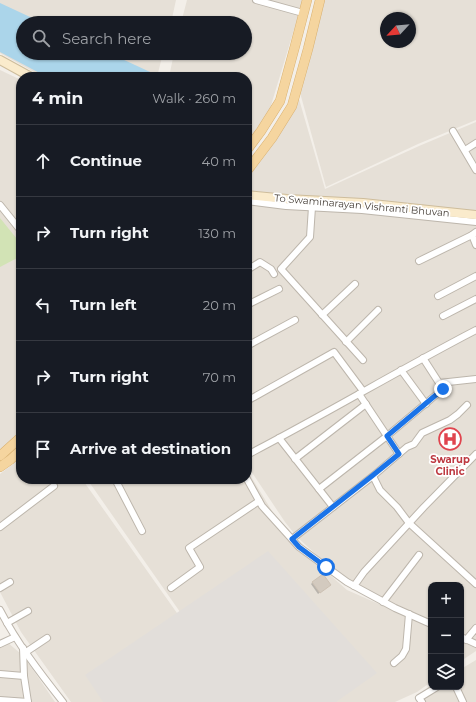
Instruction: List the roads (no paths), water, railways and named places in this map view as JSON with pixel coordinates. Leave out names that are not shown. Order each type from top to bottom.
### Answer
[{"type":"main road","points":[[252,143],[280,101],[307,0]]},
{"type":"main road","points":[[252,165],[272,138],[292,106],[320,0]]},
{"type":"main road","points":[[0,60],[22,72]]},
{"type":"main road","name":"To Swaminarayan Vishranti Bhuvan","points":[[252,196],[363,203],[476,215]]},
{"type":"main road","points":[[0,456],[16,442]]},
{"type":"main road","points":[[0,467],[16,455]]},
{"type":"street","points":[[256,0],[303,13]]},
{"type":"street","points":[[453,131],[476,170]]},
{"type":"street","points":[[464,150],[476,144]]},
{"type":"street","points":[[252,202],[286,206],[362,210],[476,222]]},
{"type":"street","points":[[0,205],[16,225]]},
{"type":"street","points":[[312,207],[310,237],[281,269],[363,360]]},
{"type":"street","points":[[420,261],[474,234],[476,245]]},
{"type":"street","points":[[252,267],[260,262],[271,269],[274,274]]},
{"type":"street","points":[[438,296],[476,276]]},
{"type":"street","points":[[322,315],[355,284]]},
{"type":"street","points":[[252,302],[279,289]]},
{"type":"street","points":[[443,316],[476,299]]},
{"type":"street","points":[[346,342],[378,310]]},
{"type":"street","points":[[252,343],[295,320]]},
{"type":"street","points":[[252,452],[476,330]]},
{"type":"street","points":[[252,398],[334,352],[361,392],[366,404],[399,454]]},
{"type":"street","points":[[318,489],[387,436],[443,389],[423,358]]},
{"type":"street","points":[[401,370],[426,404]]},
{"type":"street","points":[[439,383],[476,379]]},
{"type":"street","points":[[295,459],[366,404]]},
{"type":"street","points":[[292,539],[407,447],[414,444],[422,433],[450,420],[468,405]]},
{"type":"street","points":[[279,438],[333,507]]},
{"type":"street","points":[[354,586],[364,572],[409,523],[476,454]]},
{"type":"street","points":[[372,476],[380,490],[397,507],[409,523],[476,584]]},
{"type":"street","points":[[118,484],[142,531]]},
{"type":"street","points":[[250,484],[262,506],[299,547],[347,582],[383,602],[428,623]]},
{"type":"street","points":[[0,527],[54,486]]},
{"type":"street","points":[[171,588],[200,567],[189,548],[259,501]]},
{"type":"street","points":[[383,602],[419,556]]},
{"type":"street","points":[[0,588],[10,582]]},
{"type":"street","points":[[0,610],[15,637],[45,680],[63,702]]},
{"type":"street","points":[[7,623],[28,611]]},
{"type":"street","points":[[394,663],[402,656],[406,648],[409,614]]},
{"type":"street","points":[[476,628],[464,639],[476,644]]},
{"type":"street","points":[[0,644],[15,637]]},
{"type":"street","points":[[24,650],[47,638]]},
{"type":"street","points":[[0,700],[28,702],[24,676],[24,650]]},
{"type":"street","points":[[0,674],[24,676]]},
{"type":"street","points":[[421,700],[433,690]]},
{"type":"street","points":[[457,690],[463,702]]},
{"type":"water","points":[[0,3],[28,16],[16,16],[16,60],[124,60],[150,72],[38,72],[0,52]]},
{"type":"place","name":"Swarup Clinic","points":[[450,439]]}]
